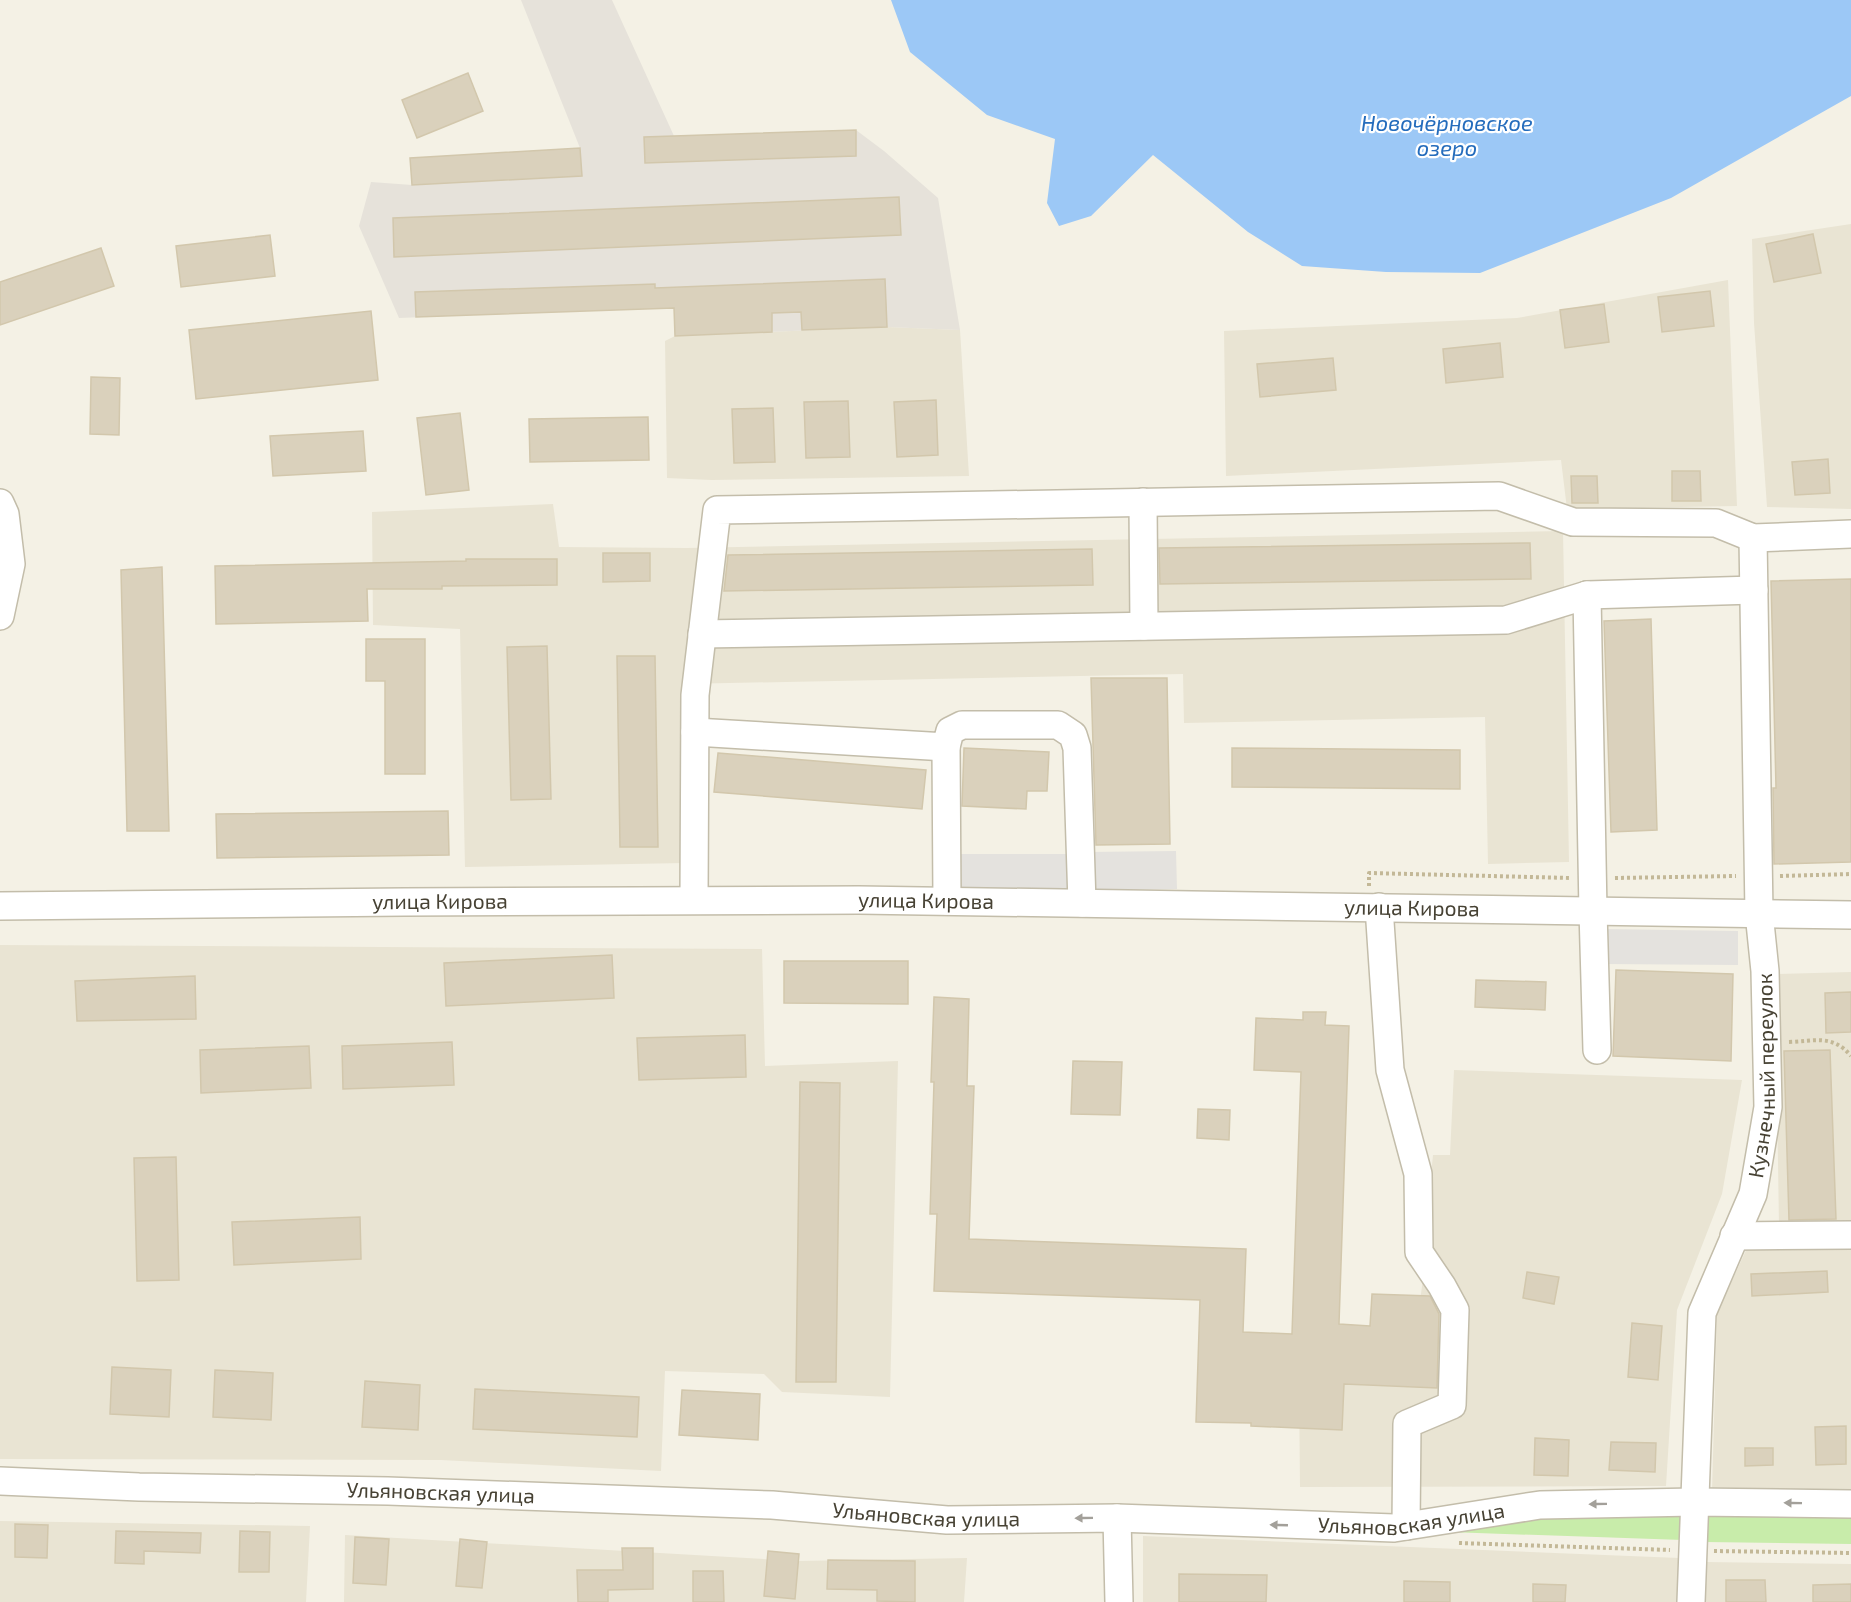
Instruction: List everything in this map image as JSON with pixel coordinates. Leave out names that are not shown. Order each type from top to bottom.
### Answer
[{"type":"street","points":[[694,900],[695,695],[717,510],[1499,496],[1573,522],[1716,523],[1754,538],[1851,534]]},
{"type":"street","points":[[0,502],[5,514],[11,564],[0,616]]},
{"type":"street","points":[[1143,502],[1144,626]]},
{"type":"street","name":"Кузнечный переулок","points":[[1690,1602],[1702,1313],[1753,1194],[1768,1107],[1765,971],[1759,913],[1754,538]]},
{"type":"street","points":[[702,634],[1506,620],[1587,595],[1754,590]]},
{"type":"street","points":[[1587,595],[1597,1050]]},
{"type":"street","points":[[947,901],[946,747],[950,731],[962,725],[1058,725],[1073,735],[1077,748],[1082,903]]},
{"type":"street","points":[[695,732],[946,747]]},
{"type":"street","name":"улица Кирова","points":[[0,906],[694,900],[947,901],[1851,915]]},
{"type":"street","points":[[1379,907],[1390,1070],[1418,1174],[1419,1252],[1455,1310],[1452,1405],[1407,1424],[1406,1527]]},
{"type":"street","points":[[1734,1236],[1851,1235]]},
{"type":"street","name":"Ульяновская улица","points":[[0,1481],[388,1491],[772,1505],[947,1520],[1117,1518],[1394,1528],[1540,1504],[1694,1502],[1851,1504]]},
{"type":"street","points":[[1117,1518],[1119,1602]]},
{"type":"path","points":[[1767,1042],[1833,1041],[1844,1047],[1851,1056]]},
{"type":"path","points":[[1459,1543],[1692,1551],[1851,1553]]},
{"type":"shaded area","points":[[521,0],[612,0],[674,136],[856,130],[884,151],[938,198],[960,330],[887,327],[675,336],[674,307],[399,318],[359,226],[371,182],[412,185],[410,158],[580,148]]},
{"type":"shaded area","points":[[1851,224],[1851,509],[1767,507],[1754,323],[1752,239]]},
{"type":"shaded area","points":[[1728,280],[1737,506],[1567,509],[1561,460],[1226,476],[1224,331],[1517,318]]},
{"type":"shaded area","points":[[887,327],[960,330],[969,476],[712,480],[667,478],[665,341],[675,336]]},
{"type":"shaded area","points":[[553,504],[559,547],[687,548],[1563,531],[1569,862],[1488,864],[1485,717],[1184,723],[1183,674],[682,684],[685,863],[465,867],[460,629],[373,625],[372,512]]},
{"type":"shaded area","points":[[1176,851],[1177,889],[1088,890],[1087,852]]},
{"type":"shaded area","points":[[958,854],[1072,854],[1072,889],[958,889]]},
{"type":"shaded area","points":[[1603,929],[1738,931],[1738,965],[1603,964]]},
{"type":"shaded area","points":[[0,945],[762,949],[765,1066],[898,1061],[890,1397],[782,1392],[764,1374],[665,1371],[661,1471],[441,1460],[0,1459]]},
{"type":"shaded area","points":[[1851,972],[1851,1222],[1779,1226],[1775,974]]},
{"type":"shaded area","points":[[1454,1070],[1742,1080],[1722,1194],[1677,1310],[1666,1486],[1300,1487],[1299,1382],[1410,1377],[1426,1256],[1425,1237],[1433,1155],[1450,1155]]},
{"type":"shaded area","points":[[1851,1245],[1851,1492],[1712,1491],[1717,1313],[1748,1246]]},
{"type":"shaded area","points":[[0,1521],[310,1526],[306,1602],[0,1602]]},
{"type":"shaded area","points":[[345,1535],[798,1561],[967,1558],[964,1602],[344,1602]]},
{"type":"shaded area","points":[[1143,1536],[1679,1558],[1679,1602],[1143,1602]]},
{"type":"shaded area","points":[[1705,1562],[1851,1564],[1851,1602],[1704,1602]]},
{"type":"green space","points":[[1707,1510],[1851,1510],[1851,1544],[1705,1542]]},
{"type":"green space","points":[[1539,1512],[1683,1512],[1683,1540],[1449,1532]]},
{"type":"water","name":"Новочёрновское озеро","points":[[891,0],[1851,0],[1851,96],[1671,198],[1480,273],[1386,272],[1302,266],[1248,232],[1153,155],[1091,216],[1059,226],[1047,203],[1055,139],[987,115],[910,52]]},
{"type":"building","points":[[468,73],[483,111],[417,138],[402,100]]},
{"type":"building","points":[[856,130],[856,156],[645,163],[644,137]]},
{"type":"building","points":[[580,148],[582,176],[412,185],[410,158]]},
{"type":"building","points":[[899,197],[901,235],[394,257],[393,218]]},
{"type":"building","points":[[1813,234],[1821,273],[1774,282],[1766,244]]},
{"type":"building","points":[[270,235],[275,276],[181,287],[176,246]]},
{"type":"building","points":[[101,248],[114,286],[0,325],[0,282]]},
{"type":"building","points":[[885,279],[887,327],[802,330],[801,312],[772,313],[772,332],[675,336],[674,308],[416,317],[415,292],[655,284],[655,288]]},
{"type":"building","points":[[1710,291],[1714,326],[1662,332],[1658,297]]},
{"type":"building","points":[[1604,304],[1609,342],[1565,348],[1560,310]]},
{"type":"building","points":[[371,311],[378,380],[196,399],[189,330]]},
{"type":"building","points":[[1500,343],[1503,377],[1446,383],[1443,349]]},
{"type":"building","points":[[1333,358],[1336,390],[1260,397],[1257,364]]},
{"type":"building","points":[[91,377],[120,378],[119,435],[90,434]]},
{"type":"building","points":[[936,400],[938,455],[897,457],[894,402]]},
{"type":"building","points":[[848,401],[850,457],[806,458],[804,402]]},
{"type":"building","points":[[773,408],[775,462],[734,463],[732,409]]},
{"type":"building","points":[[460,413],[469,490],[426,495],[417,418]]},
{"type":"building","points":[[648,417],[649,460],[530,462],[529,419]]},
{"type":"building","points":[[363,431],[366,471],[273,476],[270,436]]},
{"type":"building","points":[[1828,459],[1830,493],[1795,495],[1792,462]]},
{"type":"building","points":[[1672,471],[1700,471],[1701,501],[1672,501]]},
{"type":"building","points":[[1571,476],[1597,476],[1598,503],[1572,503]]},
{"type":"building","points":[[1530,543],[1531,579],[1160,584],[1159,548]]},
{"type":"building","points":[[1092,549],[1093,585],[724,591],[728,555]]},
{"type":"building","points":[[603,553],[650,553],[650,581],[603,582]]},
{"type":"building","points":[[466,559],[557,559],[557,585],[367,589],[368,621],[216,624],[215,566],[466,561]]},
{"type":"building","points":[[162,567],[169,831],[127,831],[121,570]]},
{"type":"building","points":[[1851,579],[1851,862],[1774,864],[1773,788],[1776,788],[1771,581]]},
{"type":"building","points":[[1651,619],[1657,830],[1611,832],[1604,621]]},
{"type":"building","points":[[366,639],[425,639],[425,774],[385,774],[385,681],[366,681]]},
{"type":"building","points":[[547,646],[551,799],[511,800],[507,647]]},
{"type":"building","points":[[617,656],[655,656],[658,847],[620,847]]},
{"type":"building","points":[[1091,678],[1167,678],[1170,844],[1096,845]]},
{"type":"building","points":[[964,748],[1049,752],[1047,791],[1027,791],[1026,809],[962,806]]},
{"type":"building","points":[[1232,748],[1460,750],[1460,789],[1232,787]]},
{"type":"building","points":[[718,753],[926,770],[922,809],[714,792]]},
{"type":"building","points":[[448,811],[449,855],[217,858],[216,814]]},
{"type":"building","points":[[612,955],[614,998],[446,1006],[444,963]]},
{"type":"building","points":[[784,961],[908,961],[908,1004],[784,1003]]},
{"type":"building","points":[[1616,970],[1733,974],[1731,1061],[1613,1056]]},
{"type":"building","points":[[195,976],[196,1019],[77,1021],[75,981]]},
{"type":"building","points":[[1476,980],[1546,982],[1545,1010],[1475,1007]]},
{"type":"building","points":[[1851,992],[1851,1032],[1826,1033],[1825,993]]},
{"type":"building","points":[[934,997],[969,999],[967,1086],[974,1086],[969,1239],[1246,1249],[1243,1332],[1292,1334],[1301,1072],[1254,1070],[1256,1018],[1303,1020],[1303,1012],[1326,1012],[1325,1025],[1349,1026],[1339,1324],[1370,1326],[1372,1294],[1430,1296],[1439,1314],[1437,1388],[1344,1384],[1342,1430],[1251,1426],[1251,1423],[1196,1422],[1200,1300],[934,1291],[937,1214],[930,1214]]},
{"type":"building","points":[[745,1035],[746,1077],[639,1080],[637,1038]]},
{"type":"building","points":[[452,1042],[454,1085],[343,1089],[342,1046]]},
{"type":"building","points":[[309,1046],[311,1088],[201,1093],[200,1050]]},
{"type":"building","points":[[1830,1050],[1836,1219],[1789,1220],[1784,1051]]},
{"type":"building","points":[[1073,1061],[1122,1062],[1120,1115],[1071,1114]]},
{"type":"building","points":[[800,1082],[840,1083],[836,1382],[796,1382]]},
{"type":"building","points":[[1198,1109],[1230,1110],[1229,1140],[1197,1138]]},
{"type":"building","points":[[176,1157],[179,1280],[137,1281],[134,1158]]},
{"type":"building","points":[[360,1217],[361,1259],[234,1265],[232,1222]]},
{"type":"building","points":[[1827,1271],[1828,1292],[1752,1296],[1751,1274]]},
{"type":"building","points":[[1527,1272],[1559,1277],[1554,1304],[1523,1298]]},
{"type":"building","points":[[1632,1323],[1662,1326],[1658,1380],[1628,1377]]},
{"type":"building","points":[[112,1367],[171,1370],[169,1417],[110,1414]]},
{"type":"building","points":[[215,1370],[273,1373],[271,1420],[213,1417]]},
{"type":"building","points":[[365,1381],[420,1385],[418,1430],[362,1427]]},
{"type":"building","points":[[475,1389],[639,1397],[637,1437],[473,1429]]},
{"type":"building","points":[[682,1390],[760,1394],[758,1440],[679,1435]]},
{"type":"building","points":[[1846,1426],[1846,1464],[1816,1465],[1815,1427]]},
{"type":"building","points":[[1535,1438],[1569,1440],[1568,1476],[1534,1475]]},
{"type":"building","points":[[1611,1442],[1656,1443],[1655,1472],[1609,1470]]},
{"type":"building","points":[[1745,1448],[1773,1448],[1773,1465],[1745,1466]]},
{"type":"building","points":[[15,1524],[48,1525],[47,1558],[15,1557]]},
{"type":"building","points":[[116,1531],[201,1533],[200,1553],[144,1551],[144,1564],[115,1563]]},
{"type":"building","points":[[240,1531],[270,1532],[269,1572],[239,1572]]},
{"type":"building","points":[[355,1537],[389,1539],[386,1585],[353,1583]]},
{"type":"building","points":[[460,1539],[487,1542],[482,1588],[456,1586]]},
{"type":"building","points":[[622,1548],[653,1548],[653,1589],[608,1590],[608,1602],[578,1602],[577,1570],[623,1570]]},
{"type":"building","points":[[768,1551],[799,1554],[795,1599],[764,1596]]},
{"type":"building","points":[[828,1560],[915,1561],[915,1602],[877,1601],[877,1590],[827,1589]]},
{"type":"building","points":[[693,1571],[723,1571],[724,1602],[693,1602]]},
{"type":"building","points":[[1179,1574],[1267,1575],[1266,1602],[1179,1602]]},
{"type":"building","points":[[1726,1580],[1765,1580],[1766,1602],[1726,1602]]},
{"type":"building","points":[[1404,1581],[1450,1582],[1450,1602],[1404,1602]]},
{"type":"building","points":[[1533,1584],[1566,1585],[1565,1602],[1533,1602]]},
{"type":"building","points":[[1851,1584],[1851,1602],[1813,1602],[1813,1585]]}]
